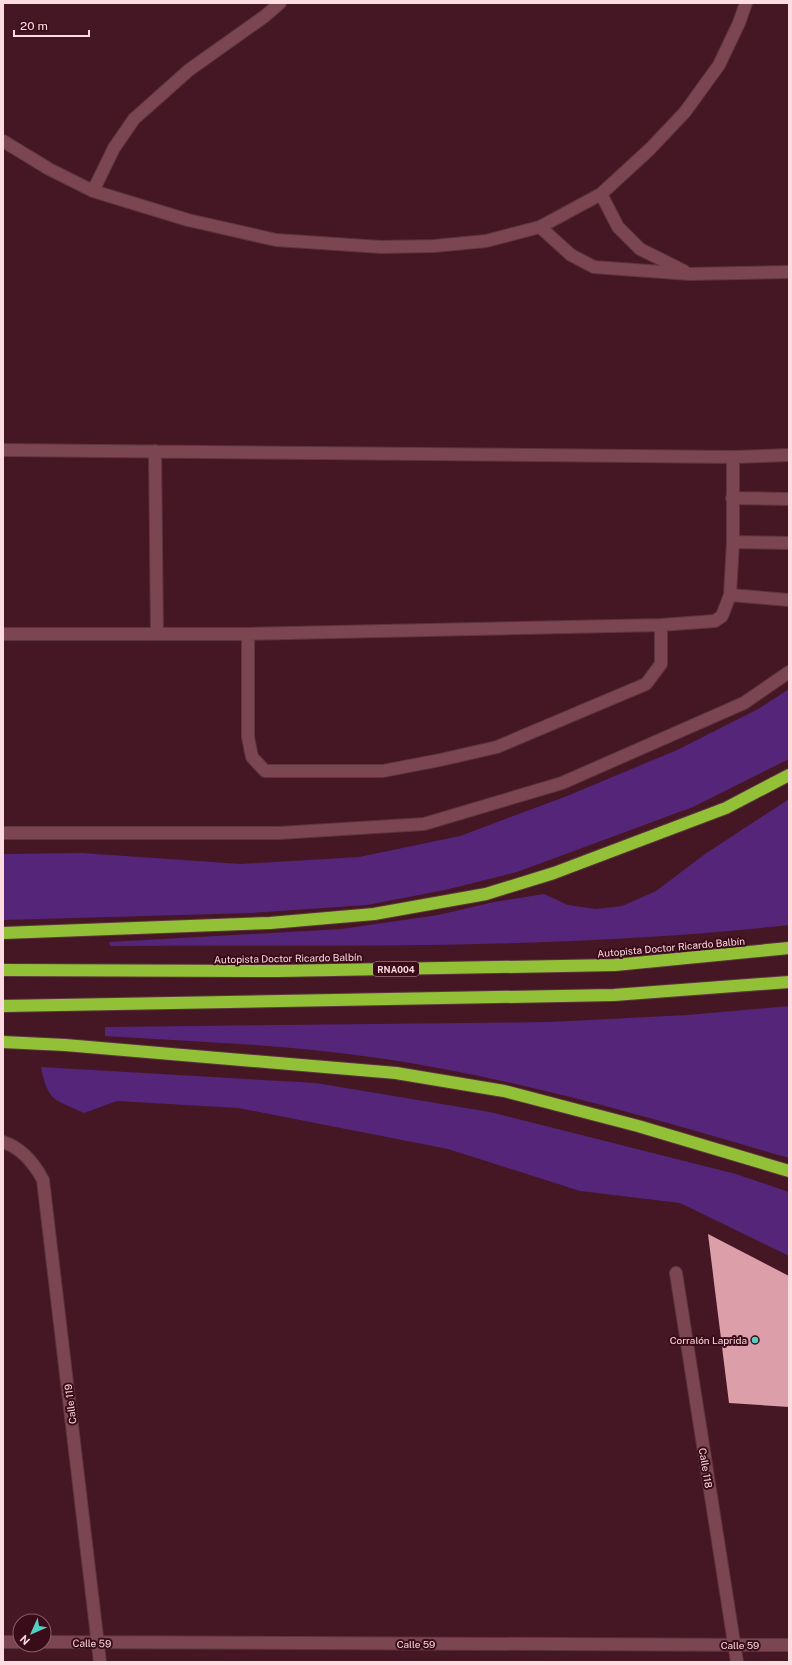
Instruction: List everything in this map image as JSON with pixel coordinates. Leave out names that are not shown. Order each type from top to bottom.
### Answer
[{"type":"highway","points":[[3,933],[277,923],[374,914],[486,894],[554,873],[726,808],[789,775]]},
{"type":"highway","name":"Autopista Doctor Ricardo Balbín","points":[[3,970],[278,971],[615,965],[789,948]]},
{"type":"highway","points":[[3,1006],[614,995],[789,982]]},
{"type":"highway","points":[[3,1042],[65,1045],[396,1073],[489,1088],[638,1126],[789,1171]]},
{"type":"street","points":[[92,191],[114,148],[134,119],[189,70],[265,16],[280,3]]},
{"type":"street","points":[[3,141],[49,169],[92,191],[188,220],[276,240],[381,247],[434,246],[486,241],[540,227],[601,194],[650,149],[685,112],[719,65],[739,23],[746,3]]},
{"type":"street","points":[[601,194],[618,227],[640,249],[689,274]]},
{"type":"street","points":[[540,227],[571,255],[594,267],[689,274],[789,272]]},
{"type":"street","points":[[3,450],[733,457],[789,455]]},
{"type":"street","points":[[155,451],[157,634]]},
{"type":"street","points":[[3,634],[248,634],[661,625],[715,621],[722,616],[730,595],[733,542],[733,457]]},
{"type":"street","points":[[732,498],[789,499]]},
{"type":"street","points":[[733,542],[789,543]]},
{"type":"street","points":[[730,595],[789,600]]},
{"type":"street","points":[[248,634],[248,737],[252,757],[265,770],[383,771],[497,747],[646,684],[661,664],[661,625]]},
{"type":"street","points":[[3,833],[279,833],[424,824],[562,783],[744,703],[789,672]]},
{"type":"street","name":"Calle 119","points":[[3,1142],[23,1153],[36,1166],[43,1180],[100,1662]]},
{"type":"street","name":"Calle 118","points":[[676,1274],[737,1662]]},
{"type":"street","name":"Calle 59","points":[[52,1642],[98,1644],[789,1645]]},
{"type":"shaded area","points":[[789,689],[789,759],[693,807],[517,872],[445,890],[367,905],[252,913],[3,920],[3,854],[82,853],[241,864],[359,857],[460,836],[567,796],[677,750],[758,709]]},
{"type":"shaded area","points":[[789,799],[789,925],[620,939],[535,942],[365,946],[110,946],[109,942],[341,929],[438,915],[494,902],[544,894],[568,905],[596,909],[622,906],[656,891],[705,854]]},
{"type":"shaded area","points":[[789,1006],[789,1158],[582,1100],[529,1087],[424,1065],[305,1049],[105,1036],[105,1027],[550,1022],[687,1015]]},
{"type":"shaded area","points":[[41,1067],[316,1083],[490,1112],[736,1174],[789,1192],[789,1256],[680,1203],[580,1191],[448,1149],[238,1108],[117,1101],[84,1113],[59,1102],[54,1098],[46,1087]]},
{"type":"building","name":"Corralón Laprida","points":[[708,1234],[789,1276],[789,1407],[729,1403]]},
{"type":"place","name":"Corralón Laprida","points":[[755,1340]]}]
